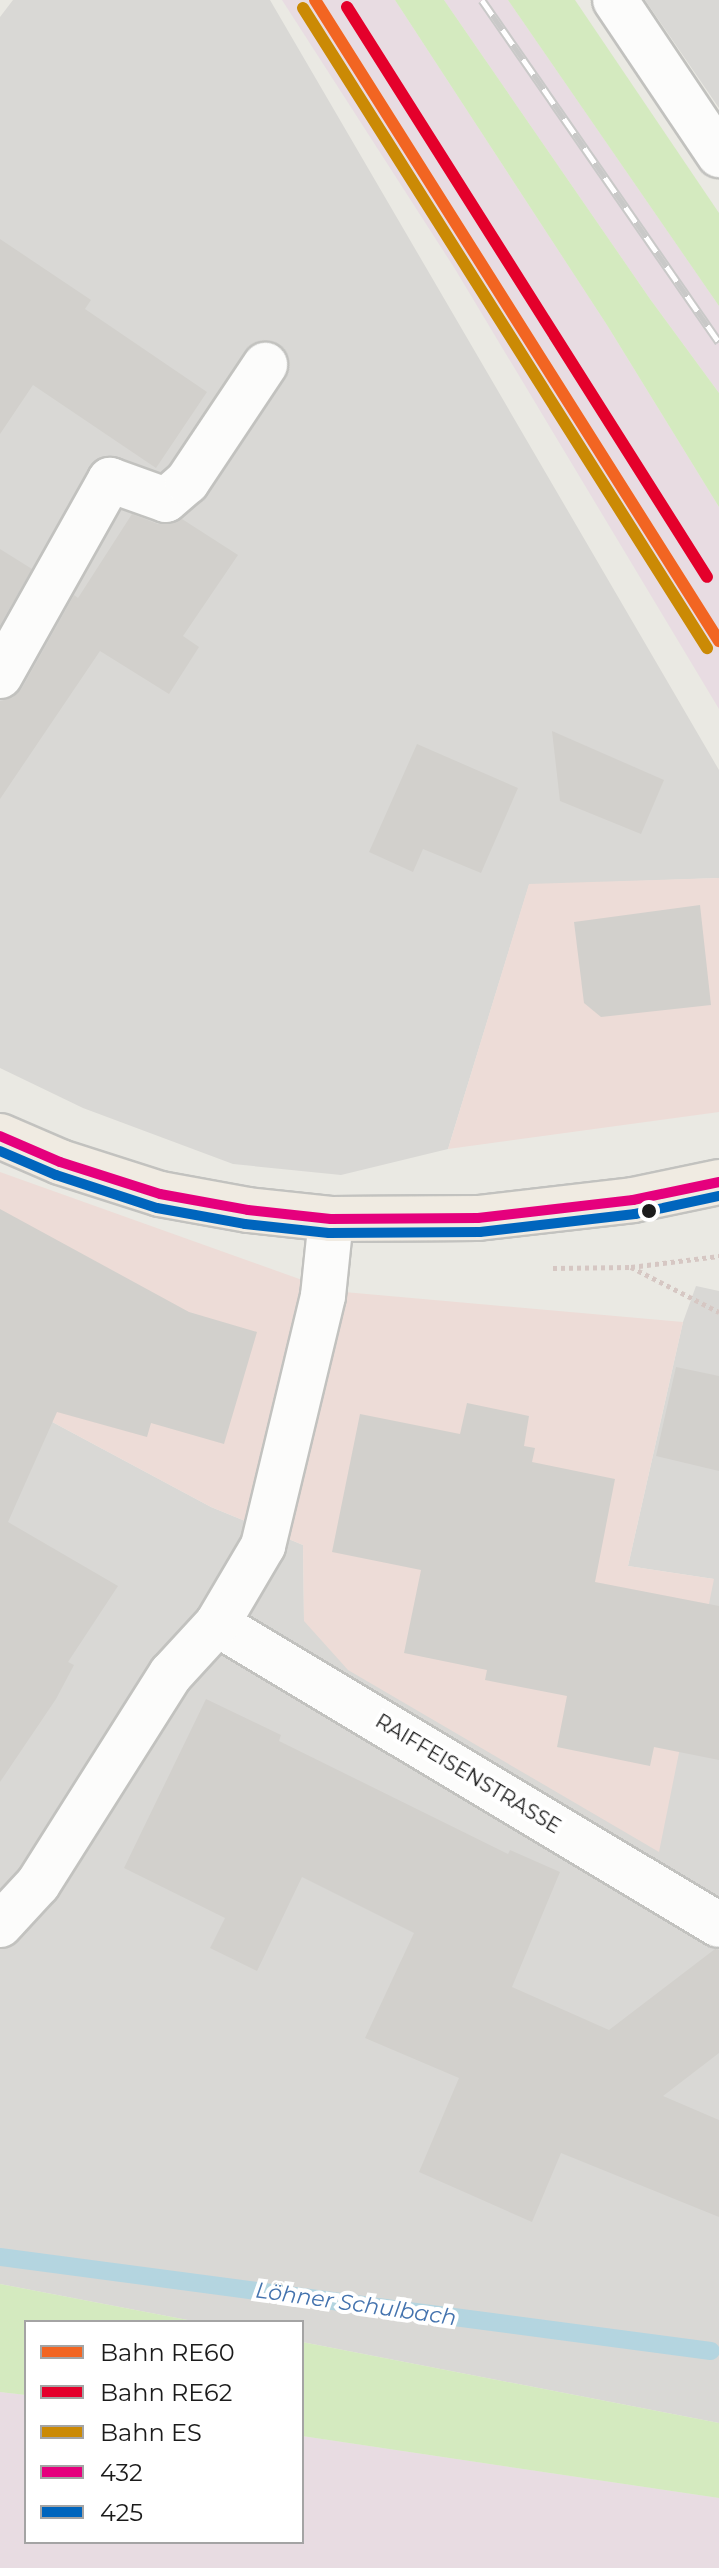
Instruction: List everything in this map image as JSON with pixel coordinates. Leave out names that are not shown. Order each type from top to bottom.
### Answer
[{"type":"main road","points":[[0,1136],[60,1162],[160,1194],[248,1210],[331,1219],[478,1218],[633,1200],[719,1182]]},
{"type":"street","points":[[615,0],[719,155]]},
{"type":"street","points":[[0,676],[110,480],[166,500],[187,482],[265,365]]},
{"type":"street","points":[[0,1925],[38,1884],[171,1674],[217,1624],[263,1546],[323,1296],[331,1219]]},
{"type":"street","name":"RAIFFEISENSTRASSE","points":[[217,1624],[719,1925]]},
{"type":"path","points":[[631,1267],[719,1312]]},
{"type":"shaded area","points":[[13,0],[270,0],[719,770],[719,878],[529,885],[448,1149],[341,1175],[233,1164],[83,1108],[0,1068],[0,17]]},
{"type":"shaded area","points":[[282,0],[395,0],[607,325],[719,507],[719,709],[455,269]]},
{"type":"shaded area","points":[[444,0],[508,0],[719,306],[719,393],[650,299]]},
{"type":"shaded area","points":[[645,0],[719,0],[719,108]]},
{"type":"shaded area","points":[[719,878],[719,1112],[448,1149],[529,884]]},
{"type":"shaded area","points":[[0,1172],[333,1291],[683,1322],[628,1566],[714,1579],[659,1852],[348,1670],[304,1621],[303,1545],[211,1507],[0,1394]]},
{"type":"shaded area","points":[[696,1286],[719,1291],[719,2423],[304,2342],[304,2320],[188,2320],[0,2284],[0,1394],[211,1507],[303,1545],[304,1621],[714,1579],[628,1566],[683,1322]]},
{"type":"shaded area","points":[[0,2392],[24,2395],[24,2544],[304,2544],[304,2436],[719,2498],[719,2568],[0,2568]]},
{"type":"green space","points":[[395,0],[444,0],[650,299],[719,393],[719,507],[607,325]]},
{"type":"green space","points":[[508,0],[575,0],[719,213],[719,306]]},
{"type":"green space","points":[[0,2284],[188,2320],[24,2320],[24,2395],[0,2392]]},
{"type":"green space","points":[[304,2342],[719,2423],[719,2498],[304,2436]]},
{"type":"building","points":[[0,239],[91,300],[85,309],[207,392],[156,468],[33,385],[0,434]]},
{"type":"building","points":[[132,514],[158,524],[171,524],[182,519],[238,555],[183,636],[199,647],[169,694],[100,651],[0,799],[0,701],[12,698],[22,688],[74,595],[78,598]]},
{"type":"building","points":[[0,549],[32,569],[0,625]]},
{"type":"building","points":[[552,731],[664,780],[641,834],[560,801]]},
{"type":"building","points":[[417,744],[518,788],[481,873],[423,849],[413,872],[369,852]]},
{"type":"building","points":[[700,905],[711,1005],[601,1017],[584,1003],[574,922]]},
{"type":"building","points":[[0,1209],[189,1312],[257,1332],[224,1444],[151,1423],[147,1437],[57,1412],[8,1522],[118,1586],[68,1662],[74,1665],[56,1699],[0,1782]]},
{"type":"building","points":[[676,1367],[719,1376],[719,1471],[656,1456]]},
{"type":"building","points":[[467,1403],[529,1416],[524,1446],[535,1448],[532,1462],[615,1479],[595,1582],[719,1606],[719,1760],[654,1747],[650,1766],[557,1747],[567,1696],[485,1680],[487,1670],[404,1653],[421,1570],[332,1552],[360,1414],[460,1434]]},
{"type":"building","points":[[206,1699],[281,1735],[279,1741],[508,1854],[510,1850],[560,1872],[512,1987],[609,2030],[715,1949],[719,1950],[719,2053],[663,2096],[719,2120],[719,2217],[561,2153],[532,2222],[419,2172],[459,2078],[365,2038],[414,1933],[302,1877],[257,1971],[210,1948],[225,1918],[124,1868]]},
{"type":"waterway","name":"Löhner Schulbach","points":[[0,2257],[711,2351]]},
{"type":"railway","points":[[482,0],[719,342]]},
{"type":"rail line","name":"RE60","points":[[315,0],[719,641]]},
{"type":"rail line","name":"RE62","points":[[347,7],[707,577]]},
{"type":"rail line","name":"ES","points":[[303,8],[707,648]]},
{"type":"transit line","name":"432","points":[[0,1136],[60,1162],[160,1194],[248,1210],[331,1219],[478,1218],[633,1200],[719,1182]]},
{"type":"transit line","name":"425","points":[[0,1151],[56,1175],[157,1208],[245,1224],[329,1233],[480,1232],[635,1214],[719,1196]]}]
